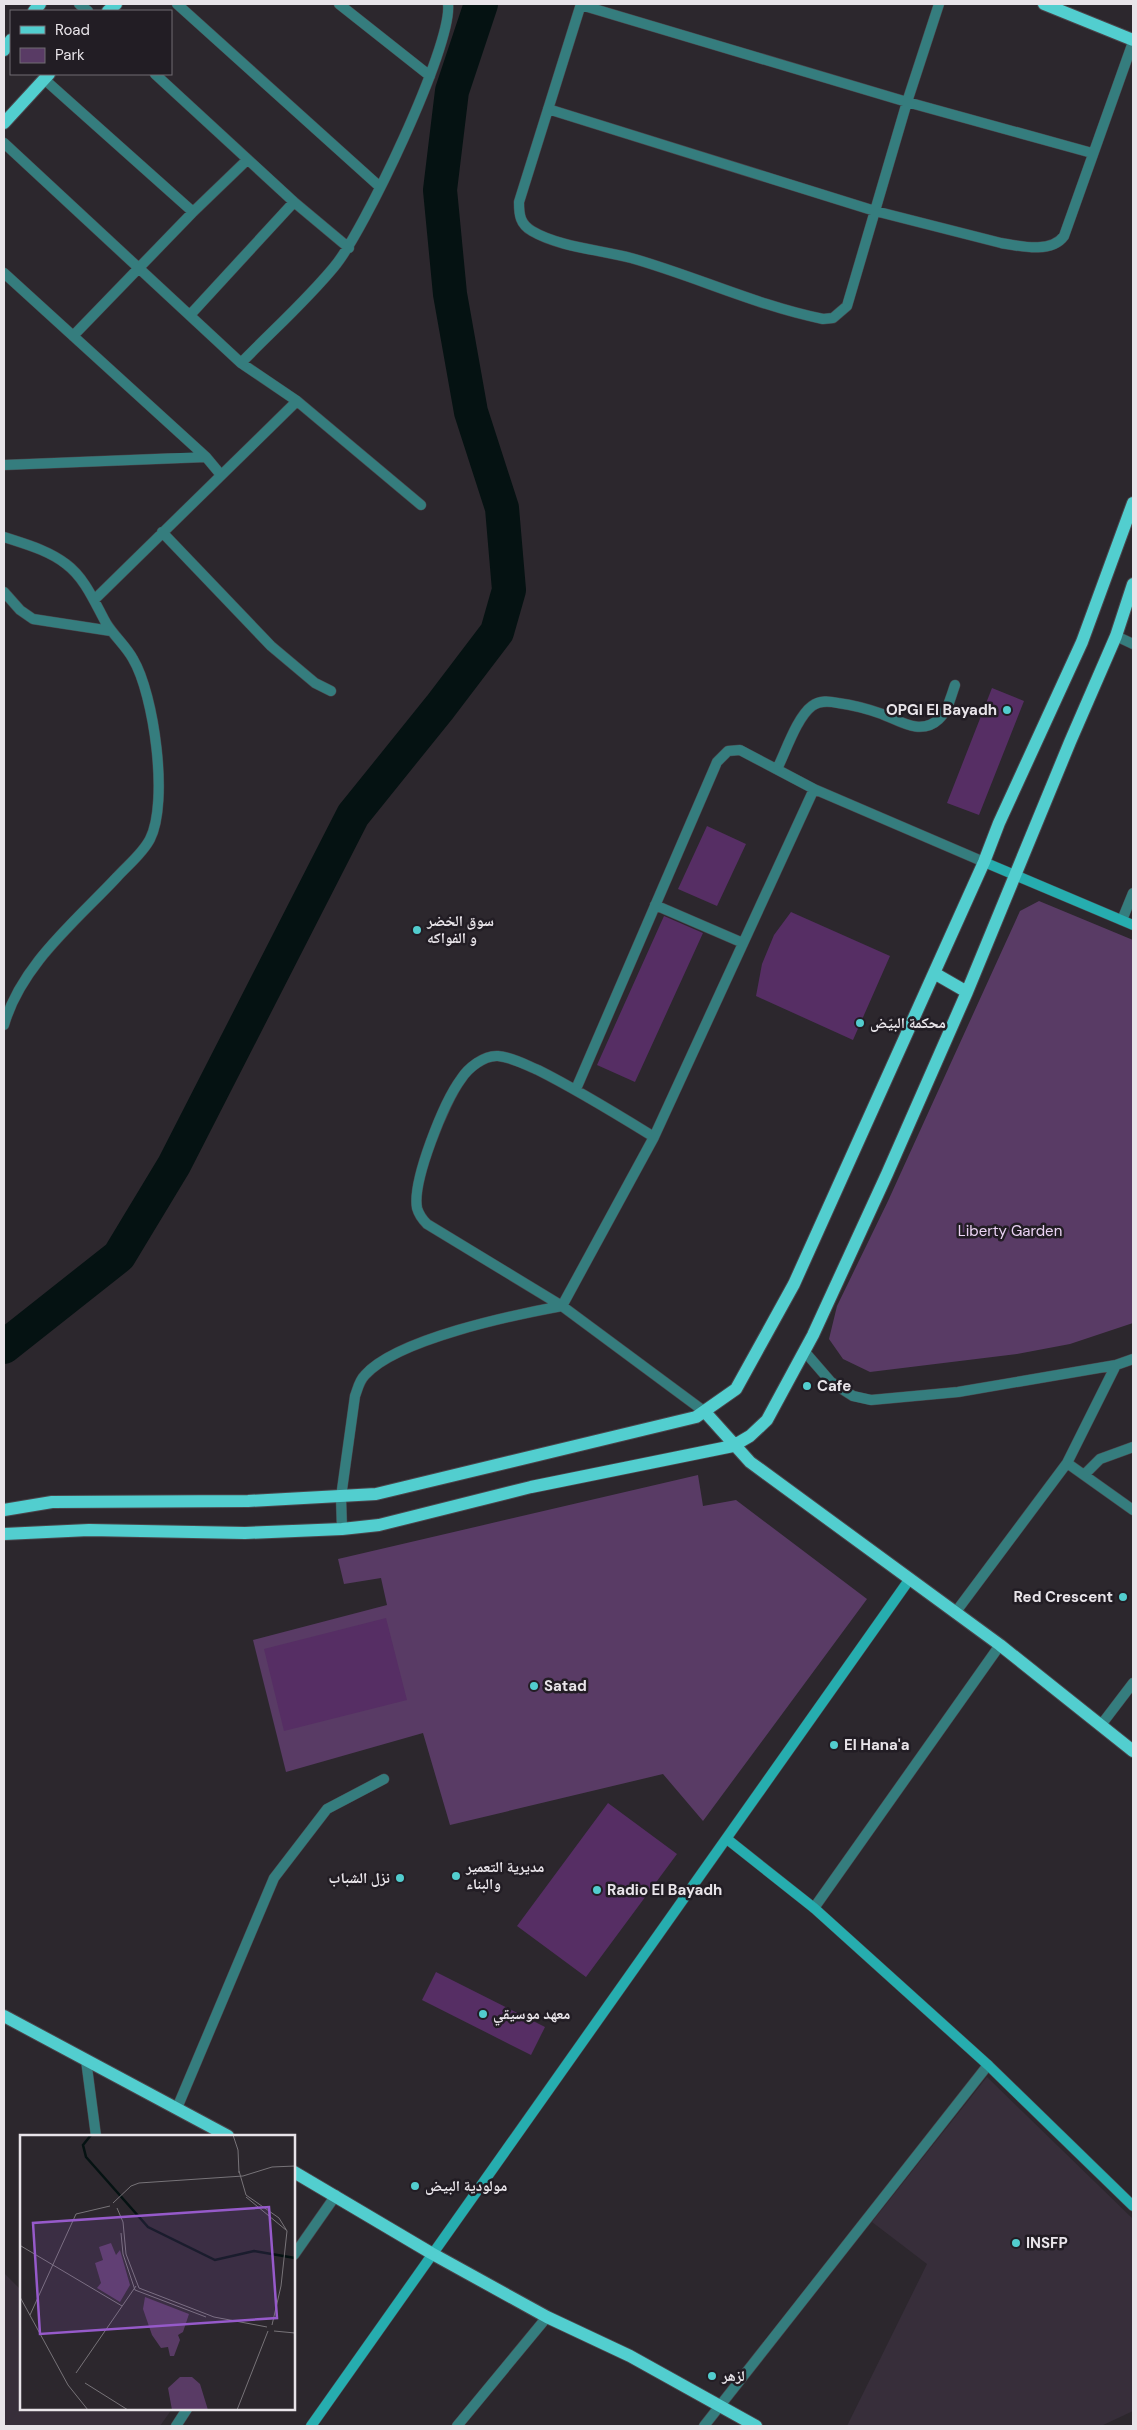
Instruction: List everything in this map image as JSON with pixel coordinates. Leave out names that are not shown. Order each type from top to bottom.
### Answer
[{"type":"main road","points":[[1044,4],[1133,41]]},
{"type":"main road","points":[[4,123],[46,76]]},
{"type":"main road","points":[[4,1510],[52,1502],[248,1501],[376,1494],[696,1417],[736,1389],[794,1284],[984,862],[1000,822],[1082,642],[1133,503]]},
{"type":"main road","points":[[4,1534],[89,1530],[245,1533],[342,1529],[379,1525],[531,1487],[733,1446],[750,1436],[767,1420],[805,1352],[887,1174],[967,992],[1015,873],[1116,636],[1133,584]]},
{"type":"main road","points":[[984,862],[1015,873],[1133,925]]},
{"type":"main road","points":[[934,973],[967,992]]},
{"type":"main road","points":[[705,1412],[733,1446],[750,1462],[1000,1645],[1133,1751]]},
{"type":"main road","points":[[311,2426],[431,2253],[727,1839],[909,1580]]},
{"type":"main road","points":[[727,1839],[814,1908],[988,2065],[1133,2206]]},
{"type":"main road","points":[[4,2016],[226,2135]]},
{"type":"main road","points":[[295,2173],[336,2195],[431,2253],[547,2318],[630,2356],[756,2426]]},
{"type":"street","points":[[177,4],[380,188]]},
{"type":"street","points":[[339,4],[430,76]]},
{"type":"street","points":[[241,363],[334,267],[349,248],[380,188],[430,76],[443,31],[448,4]]},
{"type":"street","points":[[939,4],[907,102],[847,306],[833,318],[823,319],[632,258],[556,240],[532,231],[518,216],[519,202],[581,4],[907,102],[1092,153]]},
{"type":"street","points":[[548,109],[875,211],[1022,247],[1051,245],[1064,236],[1133,41]]},
{"type":"street","points":[[156,75],[247,160],[349,248]]},
{"type":"street","points":[[46,76],[193,212]]},
{"type":"street","points":[[4,143],[141,268],[241,363],[297,401],[421,505]]},
{"type":"street","points":[[74,336],[193,212],[247,160]]},
{"type":"street","points":[[190,314],[294,202]]},
{"type":"street","points":[[4,273],[206,457],[221,474]]},
{"type":"street","points":[[94,600],[297,401]]},
{"type":"street","points":[[4,465],[206,457]]},
{"type":"street","points":[[162,532],[271,646],[314,683],[331,692]]},
{"type":"street","points":[[4,537],[43,551],[66,564],[81,578],[111,631],[133,658],[145,684],[156,737],[159,772],[155,823],[149,840],[137,856],[31,968],[10,1004],[4,1025]]},
{"type":"street","points":[[4,592],[20,610],[33,619],[111,631]]},
{"type":"street","points":[[1116,636],[1133,644]]},
{"type":"street","points":[[777,769],[803,715],[817,702],[827,701],[848,705],[884,715],[905,725],[930,726],[940,719],[955,685]]},
{"type":"street","points":[[576,1088],[717,762],[724,754],[733,749],[740,750],[814,789],[984,862]]},
{"type":"street","points":[[562,1306],[654,1137],[814,789]]},
{"type":"street","points":[[1122,920],[1133,893]]},
{"type":"street","points":[[655,905],[743,943]]},
{"type":"street","points":[[654,1137],[576,1088],[518,1061],[499,1056],[487,1058],[476,1064],[461,1079],[431,1140],[420,1179],[417,1200],[420,1216],[427,1224],[562,1306],[705,1412]]},
{"type":"street","points":[[342,1529],[341,1497],[356,1396],[360,1381],[366,1373],[394,1354],[427,1340],[524,1313],[562,1306]]},
{"type":"street","points":[[805,1352],[831,1382],[853,1396],[871,1400],[958,1392],[1116,1365],[1133,1359]]},
{"type":"street","points":[[955,1613],[1067,1463],[1116,1365]]},
{"type":"street","points":[[1084,1476],[1100,1459],[1133,1447]]},
{"type":"street","points":[[1067,1463],[1133,1510]]},
{"type":"street","points":[[814,1908],[1000,1645]]},
{"type":"street","points":[[1101,1725],[1133,1683]]},
{"type":"street","points":[[177,2108],[274,1878],[327,1809],[384,1779]]},
{"type":"street","points":[[86,2060],[96,2135]]},
{"type":"street","points":[[704,2426],[988,2065]]},
{"type":"street","points":[[295,2254],[336,2195]]},
{"type":"street","points":[[457,2426],[547,2318]]},
{"type":"street","points":[[176,2426],[186,2410]]},
{"type":"shaded area","name":"INSFP","points":[[987,2077],[1133,2219],[1133,2411],[1101,2426],[847,2426],[927,2264],[872,2222]]},
{"type":"shaded area","points":[[4,2273],[20,2289],[20,2410],[171,2410],[160,2426],[4,2426]]},
{"type":"green space","name":"Liberty Garden","points":[[1039,901],[1133,940],[1133,1323],[1070,1344],[1017,1354],[870,1372],[843,1359],[829,1339],[837,1306],[888,1201],[1020,911]]},
{"type":"green space","name":"Satad","points":[[698,1475],[703,1506],[736,1500],[867,1599],[703,1821],[663,1774],[450,1825],[423,1733],[286,1772],[253,1640],[387,1605],[381,1578],[344,1584],[338,1559]]},
{"type":"building","points":[[992,688],[1024,701],[979,815],[947,803]]},
{"type":"building","points":[[707,826],[746,844],[717,906],[678,889]]},
{"type":"building","points":[[791,912],[890,956],[853,1040],[756,996],[762,964],[774,935]]},
{"type":"building","points":[[664,916],[703,933],[635,1082],[597,1065]]},
{"type":"building","points":[[386,1618],[407,1700],[284,1731],[264,1649]]},
{"type":"building","name":"Radio El Bayadh","points":[[608,1803],[677,1854],[586,1977],[517,1926]]},
{"type":"building","name":"معهد موسيقي","points":[[436,1972],[545,2027],[531,2055],[422,2000]]},
{"type":"waterway","points":[[4,1347],[119,1256],[174,1165],[353,815],[440,707],[497,632],[509,590],[502,508],[471,412],[450,294],[440,190],[452,91],[481,4]]},
{"type":"place","name":"OPGI El Bayadh","points":[[1007,710]]},
{"type":"place","name":"سوق الخضر و الفواكه","points":[[417,930]]},
{"type":"place","name":"محكمة البيّض","points":[[860,1023]]},
{"type":"place","name":"Cafe","points":[[807,1386]]},
{"type":"place","name":"Red Crescent","points":[[1123,1597]]},
{"type":"place","name":"Satad","points":[[534,1686]]},
{"type":"place","name":"El Hana'a","points":[[834,1745]]},
{"type":"place","name":"مديرية التعمير والبناء","points":[[456,1876]]},
{"type":"place","name":"نزل الشباب","points":[[400,1878]]},
{"type":"place","name":"Radio El Bayadh","points":[[597,1890]]},
{"type":"place","name":"معهد موسيقي","points":[[483,2014]]},
{"type":"place","name":"مولودية البيض","points":[[415,2186]]},
{"type":"place","name":"INSFP","points":[[1016,2243]]},
{"type":"place","name":"لزهر","points":[[712,2376]]}]
